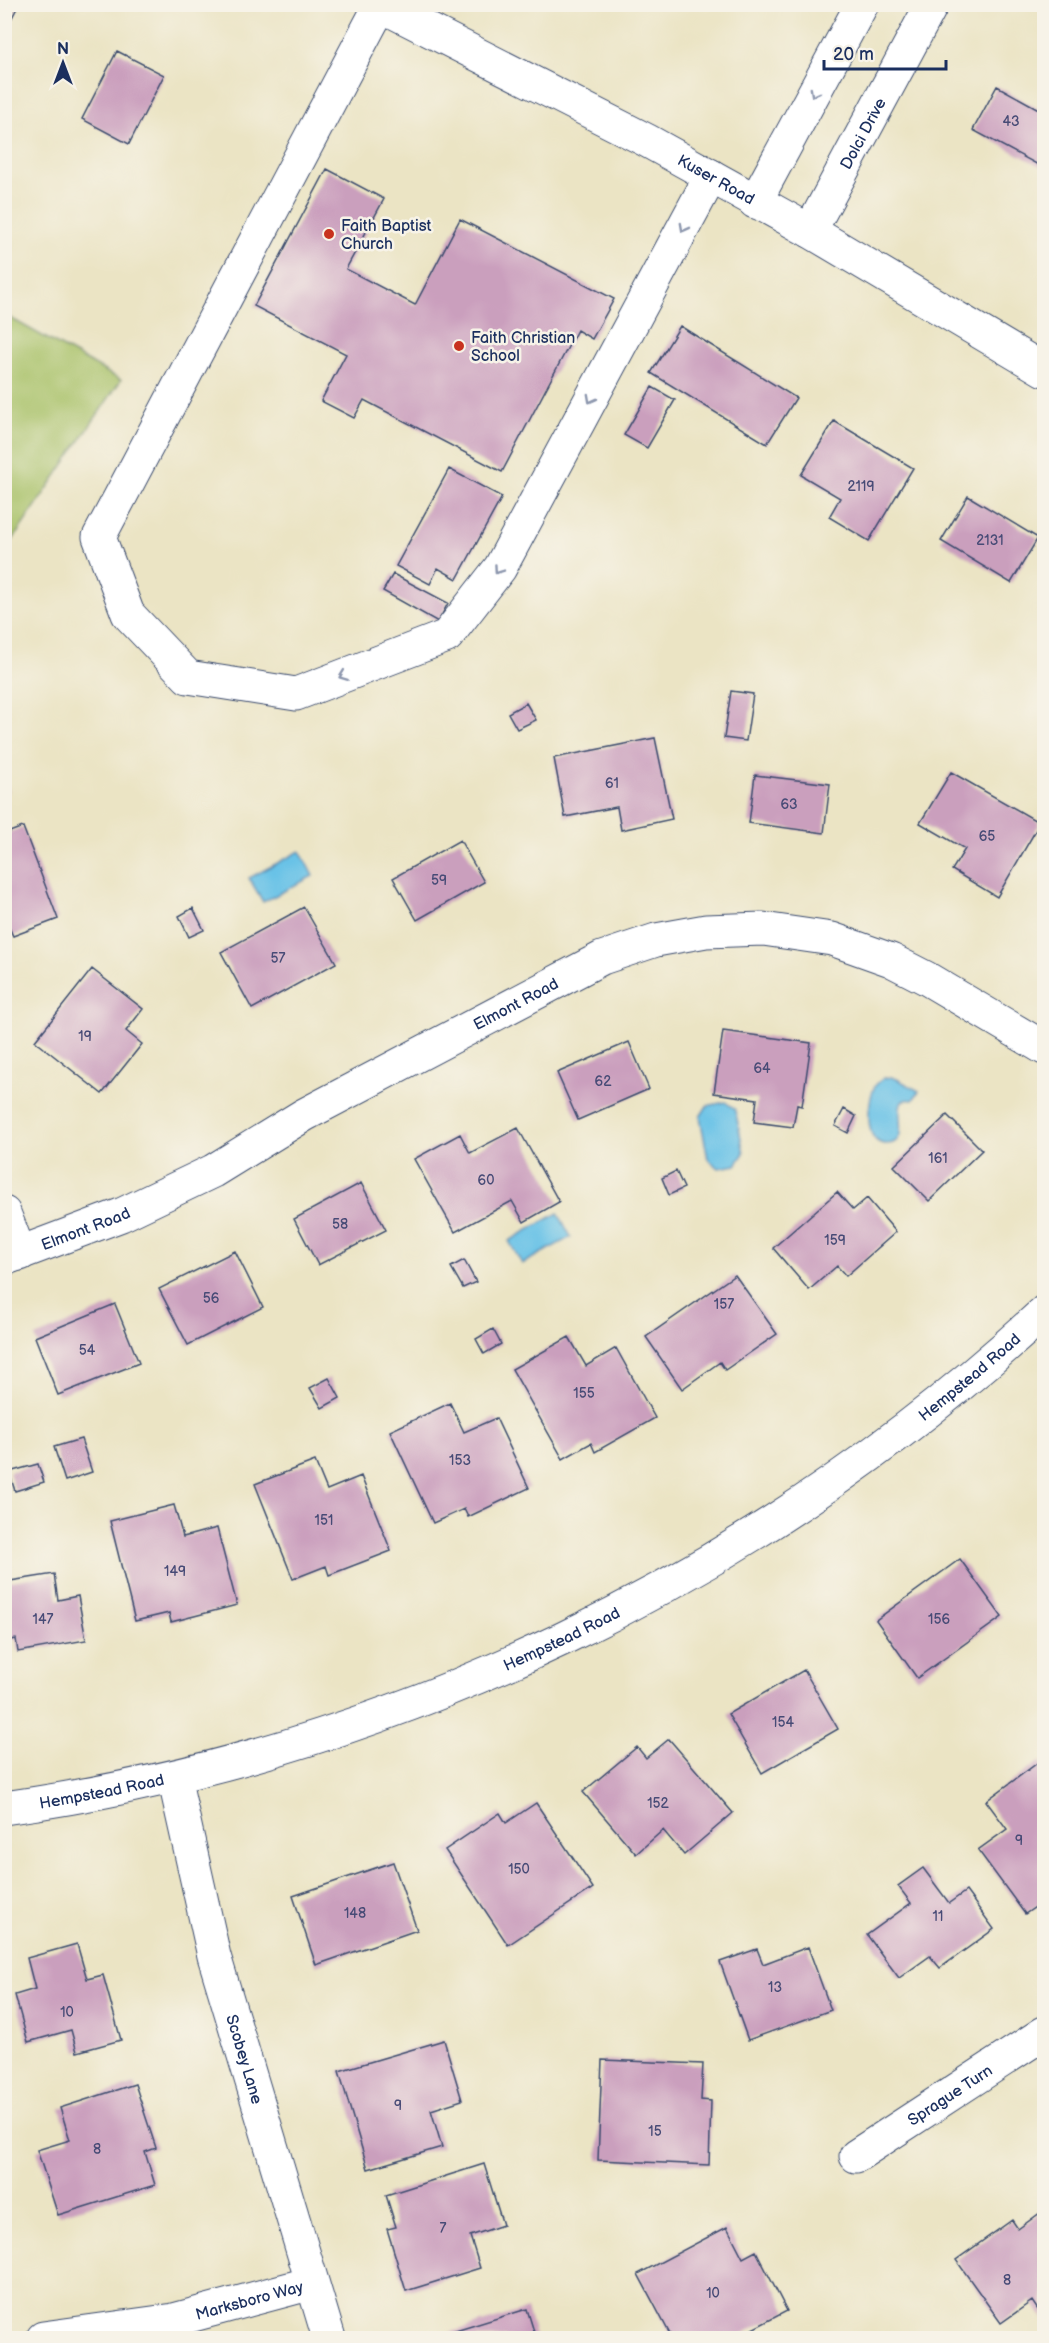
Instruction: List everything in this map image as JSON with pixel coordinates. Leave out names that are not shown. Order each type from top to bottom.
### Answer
[{"type":"street","points":[[755,202],[862,4]]},
{"type":"street","name":"Dolci Drive","points":[[810,231],[932,4]]},
{"type":"street","points":[[379,5],[99,537],[128,614],[188,677],[296,694],[447,636],[500,568],[711,176]]},
{"type":"street","name":"Kuser Road","points":[[379,5],[646,140],[810,231],[1044,370]]},
{"type":"street","name":"Elmont Road","points":[[12,1256],[121,1215],[213,1171],[304,1115],[602,958],[656,940],[706,931],[763,929],[832,939],[891,960],[926,978],[1044,1048]]},
{"type":"street","points":[[4,1213],[12,1256]]},
{"type":"street","name":"Hempstead Road","points":[[4,1808],[55,1801],[174,1777],[286,1747],[415,1703],[540,1651],[661,1590],[777,1520],[889,1443],[997,1356],[1044,1312]]},
{"type":"street","name":"Scobey Lane","points":[[174,1777],[214,1956],[329,2338]]},
{"type":"street","name":"Sprague Turn","points":[[856,2156],[1044,2033]]},
{"type":"street","name":"Marksboro Way","points":[[43,2338],[174,2319],[312,2283]]},
{"type":"green space","points":[[5,315],[121,380],[12,541],[4,520]]},
{"type":"water","points":[[300,851],[313,876],[263,902],[249,878]]},
{"type":"water","points":[[891,1077],[919,1091],[913,1100],[905,1100],[901,1104],[899,1137],[894,1142],[885,1144],[878,1142],[873,1136],[870,1129],[869,1111],[875,1086],[884,1078]]},
{"type":"water","points":[[725,1102],[735,1109],[744,1153],[736,1165],[719,1168],[708,1159],[700,1117],[707,1106]]},
{"type":"water","points":[[558,1213],[571,1237],[522,1264],[509,1241]]},
{"type":"building","points":[[4,4],[19,4],[4,33]]},
{"type":"building","points":[[117,51],[164,75],[129,144],[82,119]]},
{"type":"building","points":[[997,86],[1044,112],[1044,168],[973,130]]},
{"type":"building","name":"Faith Christian School","points":[[327,169],[384,199],[346,269],[415,305],[460,219],[614,299],[592,339],[577,330],[502,472],[364,400],[354,418],[321,401],[346,354],[254,306]]},
{"type":"building","points":[[680,326],[796,398],[767,444],[651,373]]},
{"type":"building","points":[[652,387],[675,400],[647,448],[624,435]]},
{"type":"building","points":[[834,421],[913,468],[869,541],[829,517],[840,498],[801,475]]},
{"type":"building","points":[[449,469],[502,497],[457,579],[438,568],[430,584],[396,566]]},
{"type":"building","points":[[968,496],[1038,538],[1011,583],[941,541]]},
{"type":"building","points":[[393,574],[448,603],[438,622],[383,591]]},
{"type":"building","points":[[731,691],[753,694],[746,741],[724,738]]},
{"type":"building","points":[[526,703],[536,720],[517,729],[508,713]]},
{"type":"building","points":[[655,738],[672,819],[621,830],[617,807],[565,817],[554,758]]},
{"type":"building","points":[[951,772],[1040,823],[997,897],[952,870],[965,849],[920,823]]},
{"type":"building","points":[[755,775],[830,784],[824,833],[749,823]]},
{"type":"building","points":[[4,778],[9,791],[4,793]]},
{"type":"building","points":[[23,827],[58,919],[13,936],[4,916],[4,834]]},
{"type":"building","points":[[460,840],[484,882],[417,920],[393,878]]},
{"type":"building","points":[[304,907],[336,963],[252,1009],[221,952]]},
{"type":"building","points":[[193,908],[204,930],[189,937],[179,916]]},
{"type":"building","points":[[92,969],[143,1009],[126,1031],[142,1044],[102,1094],[35,1041]]},
{"type":"building","points":[[723,1031],[811,1043],[802,1106],[797,1105],[793,1127],[754,1122],[757,1099],[714,1093]]},
{"type":"building","points":[[629,1042],[649,1089],[578,1120],[557,1073]]},
{"type":"building","points":[[844,1109],[856,1116],[848,1133],[835,1126]]},
{"type":"building","points":[[947,1115],[982,1150],[929,1201],[894,1166]]},
{"type":"building","points":[[518,1128],[559,1202],[524,1222],[512,1201],[455,1232],[414,1159],[460,1134],[470,1153]]},
{"type":"building","points":[[676,1171],[684,1188],[669,1195],[662,1178]]},
{"type":"building","points":[[361,1183],[386,1230],[318,1265],[294,1219]]},
{"type":"building","points":[[837,1192],[853,1210],[867,1198],[896,1232],[846,1276],[837,1266],[809,1290],[773,1248]]},
{"type":"building","points":[[235,1251],[263,1307],[188,1345],[159,1289]]},
{"type":"building","points":[[464,1260],[476,1282],[463,1288],[451,1267]]},
{"type":"building","points":[[735,1275],[777,1334],[725,1370],[720,1362],[682,1389],[646,1337]]},
{"type":"building","points":[[115,1304],[139,1363],[58,1395],[35,1337]]},
{"type":"building","points":[[493,1329],[501,1344],[484,1354],[476,1339]]},
{"type":"building","points":[[569,1337],[586,1366],[616,1348],[655,1418],[595,1452],[591,1443],[563,1459],[512,1369]]},
{"type":"building","points":[[329,1378],[340,1398],[322,1408],[310,1388]]},
{"type":"building","points":[[450,1403],[464,1432],[496,1418],[529,1488],[468,1517],[464,1509],[433,1523],[390,1431]]},
{"type":"building","points":[[81,1439],[92,1472],[65,1481],[54,1447]]},
{"type":"building","points":[[315,1461],[327,1490],[361,1476],[391,1551],[329,1575],[326,1566],[293,1579],[255,1484]]},
{"type":"building","points":[[38,1464],[44,1482],[15,1491],[9,1472]]},
{"type":"building","points":[[174,1505],[183,1537],[217,1528],[237,1605],[171,1622],[169,1613],[135,1621],[110,1521]]},
{"type":"building","points":[[960,1559],[1002,1617],[917,1678],[876,1620]]},
{"type":"building","points":[[54,1574],[58,1600],[78,1596],[86,1640],[18,1652],[16,1639],[4,1641],[4,1582]]},
{"type":"building","points":[[804,1670],[838,1729],[762,1773],[728,1714]]},
{"type":"building","points":[[669,1739],[733,1813],[684,1855],[663,1830],[636,1854],[583,1792],[637,1747],[646,1758]]},
{"type":"building","points":[[1040,1761],[1044,1768],[1044,1901],[1025,1914],[978,1850],[1007,1829],[986,1801]]},
{"type":"building","points":[[536,1803],[593,1888],[508,1945],[445,1850],[500,1813],[506,1823]]},
{"type":"building","points":[[393,1862],[417,1930],[316,1965],[293,1896]]},
{"type":"building","points":[[923,1868],[949,1903],[966,1891],[994,1929],[940,1968],[930,1956],[899,1978],[867,1935],[911,1903],[898,1886]]},
{"type":"building","points":[[77,1944],[87,1979],[103,1975],[121,2040],[77,2052],[71,2030],[28,2042],[15,1995],[35,1989],[27,1958]]},
{"type":"building","points":[[808,1947],[831,2010],[748,2040],[720,1962],[757,1949],[763,1964]]},
{"type":"building","points":[[444,2040],[462,2100],[431,2110],[442,2147],[368,2169],[339,2071]]},
{"type":"building","points":[[602,2060],[703,2064],[701,2100],[711,2101],[709,2165],[598,2160]]},
{"type":"building","points":[[135,2084],[156,2148],[145,2152],[155,2185],[58,2215],[37,2150],[70,2140],[60,2108]]},
{"type":"building","points":[[484,2164],[503,2225],[470,2236],[480,2268],[406,2291],[387,2229],[396,2227],[386,2195]]},
{"type":"building","points":[[1044,2210],[1044,2319],[1032,2301],[1001,2323],[956,2260],[1012,2220],[1018,2229]]},
{"type":"building","points":[[727,2227],[743,2258],[756,2251],[787,2311],[735,2338],[672,2338],[638,2274]]},
{"type":"building","points":[[527,2309],[536,2338],[433,2338]]},
{"type":"building","points":[[921,2332],[924,2338],[909,2338]]},
{"type":"place","name":"Faith Baptist Church","points":[[329,234]]},
{"type":"place","name":"Faith Christian School","points":[[459,346]]}]
